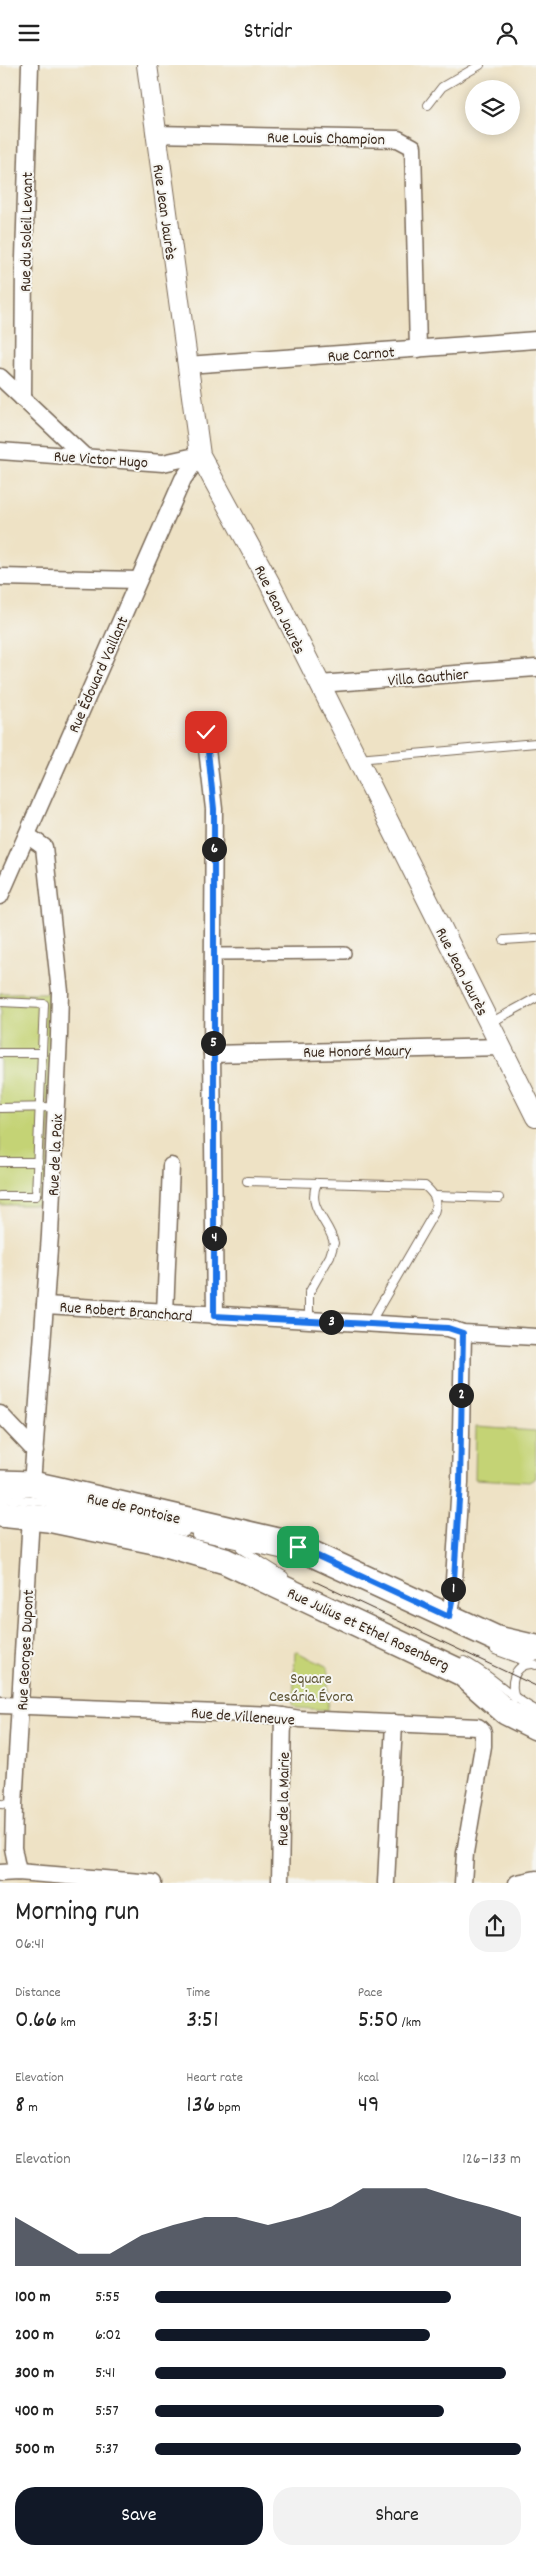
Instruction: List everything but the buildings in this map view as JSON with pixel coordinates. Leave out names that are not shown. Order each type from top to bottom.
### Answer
[{"type":"main road","name":"Rue de Pontoise","points":[[0,1483],[32,1484],[268,1538],[298,1547],[449,1617]]},
{"type":"main road","name":"Rue de Pontoise","points":[[0,1514],[31,1517],[190,1549]]},
{"type":"main road","name":"Rue Julius et Ethel Rosenberg","points":[[190,1549],[247,1571],[455,1669],[475,1682],[506,1712],[536,1727]]},
{"type":"main road","points":[[449,1617],[505,1642],[535,1659]]},
{"type":"street","name":"Rue du Soleil Levant","points":[[23,399],[24,258],[30,65]]},
{"type":"street","name":"Rue Jean Jaurès","points":[[147,65],[186,365],[200,455],[268,583],[536,1117]]},
{"type":"street","name":"Rue Louis Champion","points":[[155,134],[398,139],[413,147],[418,349]]},
{"type":"street","name":"Rue Carnot","points":[[186,365],[536,340]]},
{"type":"street","points":[[0,377],[84,457]]},
{"type":"street","name":"Rue Victor Hugo","points":[[0,451],[163,463],[200,455]]},
{"type":"street","name":"Rue Édouard Vaillant","points":[[0,896],[5,874],[26,835],[183,479],[200,455]]},
{"type":"street","points":[[0,577],[138,580]]},
{"type":"street","name":"Villa Gauthier","points":[[319,684],[536,668]]},
{"type":"street","points":[[206,732],[214,809],[212,1054],[214,1316]]},
{"type":"street","name":"Rue de la Paix","points":[[26,835],[44,847],[59,983],[48,1107],[45,1305],[32,1484]]},
{"type":"street","points":[[213,954],[345,953]]},
{"type":"street","name":"Rue Honoré Maury","points":[[212,1054],[502,1047]]},
{"type":"street","points":[[165,1313],[171,1166]]},
{"type":"street","name":"Rue Robert Branchard","points":[[45,1305],[369,1325],[448,1328],[463,1333],[536,1337]]},
{"type":"street","points":[[449,1617],[453,1596],[460,1483],[463,1333]]},
{"type":"street","points":[[0,1414],[35,1451]]},
{"type":"street","name":"Rue Georges Dupont","points":[[18,1872],[7,1805],[21,1706],[31,1517]]},
{"type":"street","name":"Rue de Villeneuve","points":[[0,1705],[283,1716],[300,1719],[478,1727],[483,1732],[465,1853],[463,1883]]},
{"type":"street","name":"Rue de la Mairie","points":[[280,1883],[283,1716]]},
{"type":"street","points":[[386,1883],[394,1723]]},
{"type":"street","points":[[0,1873],[18,1872],[153,1883]]},
{"type":"street","points":[[517,1883],[536,1879]]},
{"type":"lane","points":[[428,105],[442,87],[480,65]]},
{"type":"lane","points":[[356,759],[536,743]]},
{"type":"lane","points":[[504,941],[536,938]]},
{"type":"lane","points":[[490,1023],[536,998]]},
{"type":"lane","points":[[0,1002],[44,1004],[42,1053],[48,1107],[38,1162],[36,1196],[0,1196]]},
{"type":"lane","points":[[0,1053],[42,1053]]},
{"type":"lane","points":[[0,1108],[48,1107]]},
{"type":"lane","points":[[0,1162],[38,1162]]},
{"type":"lane","points":[[247,1181],[425,1186],[435,1197],[437,1205],[434,1213],[369,1325]]},
{"type":"lane","points":[[309,1321],[309,1293],[330,1257],[334,1243],[315,1207],[315,1189],[318,1183]]},
{"type":"lane","points":[[435,1197],[499,1198]]},
{"type":"lane","points":[[0,1498],[51,1504],[291,1556]]},
{"type":"lane","points":[[232,1544],[292,1581]]},
{"type":"lane","points":[[485,1645],[535,1659]]},
{"type":"lane","points":[[459,1659],[488,1674],[515,1699],[536,1710]]},
{"type":"lane","points":[[515,1699],[512,1684],[516,1673],[522,1666],[535,1659]]},
{"type":"green space","points":[[0,993],[54,993],[50,1099],[46,1101],[46,1111],[50,1114],[46,1205],[0,1205]]},
{"type":"green space","points":[[476,1427],[536,1431],[536,1478],[529,1482],[475,1479]]},
{"type":"green space","name":"Square Cesária Évora","points":[[295,1651],[328,1667],[328,1710],[296,1708],[293,1704]]},
{"type":"tram line","points":[[314,1581],[536,1686]]},
{"type":"route","points":[[206,732],[214,809],[212,1054],[214,1316],[448,1328],[456,1329],[463,1333],[460,1421],[463,1434],[453,1596],[449,1617],[298,1547]]}]
